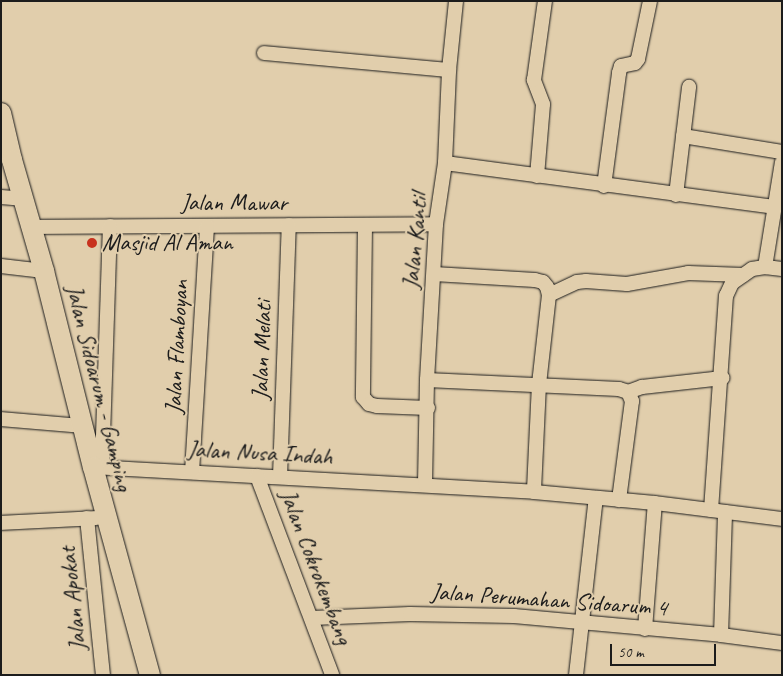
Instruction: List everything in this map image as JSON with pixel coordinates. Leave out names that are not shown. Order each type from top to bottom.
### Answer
[{"type":"main road","name":"Jalan Sidoarum - Gamping","points":[[1,113],[12,160],[44,271],[83,426],[98,466],[97,518],[150,675]]},
{"type":"street","name":"Jalan Kantil","points":[[425,484],[428,408],[427,380],[436,224],[445,163],[456,1]]},
{"type":"street","points":[[537,176],[543,104],[534,80],[545,1]]},
{"type":"street","points":[[604,186],[619,73],[621,66],[635,63],[638,59],[650,1]]},
{"type":"street","points":[[264,53],[450,70]]},
{"type":"street","points":[[676,195],[689,87]]},
{"type":"street","points":[[684,136],[782,152]]},
{"type":"street","points":[[765,267],[782,162]]},
{"type":"street","points":[[445,163],[604,186],[774,207]]},
{"type":"street","points":[[1,197],[25,200]]},
{"type":"street","name":"Jalan Mawar","points":[[32,227],[436,224]]},
{"type":"street","name":"Jalan Melati","points":[[280,477],[289,225]]},
{"type":"street","points":[[365,225],[363,397],[369,404],[377,406],[428,408]]},
{"type":"street","points":[[98,466],[110,226]]},
{"type":"street","name":"Jalan Flamboyan","points":[[192,472],[207,226]]},
{"type":"street","points":[[1,266],[44,271]]},
{"type":"street","points":[[721,635],[718,511],[726,296],[732,283],[752,269],[765,267],[782,269]]},
{"type":"street","points":[[549,295],[577,282],[586,281],[627,284],[688,273],[742,275]]},
{"type":"street","points":[[434,274],[544,282],[549,295],[539,384],[534,492]]},
{"type":"street","points":[[427,380],[539,384],[620,389],[628,392],[642,387],[722,378]]},
{"type":"street","points":[[619,500],[632,400],[628,392]]},
{"type":"street","points":[[1,419],[83,426]]},
{"type":"street","name":"Jalan Nusa Indah","points":[[98,466],[534,492],[655,503],[782,519]]},
{"type":"street","name":"Jalan Cokrokembang","points":[[257,476],[332,675]]},
{"type":"street","points":[[576,675],[596,498]]},
{"type":"street","points":[[645,629],[655,503]]},
{"type":"street","points":[[1,522],[97,518]]},
{"type":"street","name":"Jalan Apokat","points":[[97,518],[103,675]]},
{"type":"street","name":"Jalan Perumahan Sidoarum 4","points":[[312,618],[419,614],[514,616],[721,635],[782,643]]},
{"type":"place","name":"Masjid Al Aman","points":[[92,243]]}]
